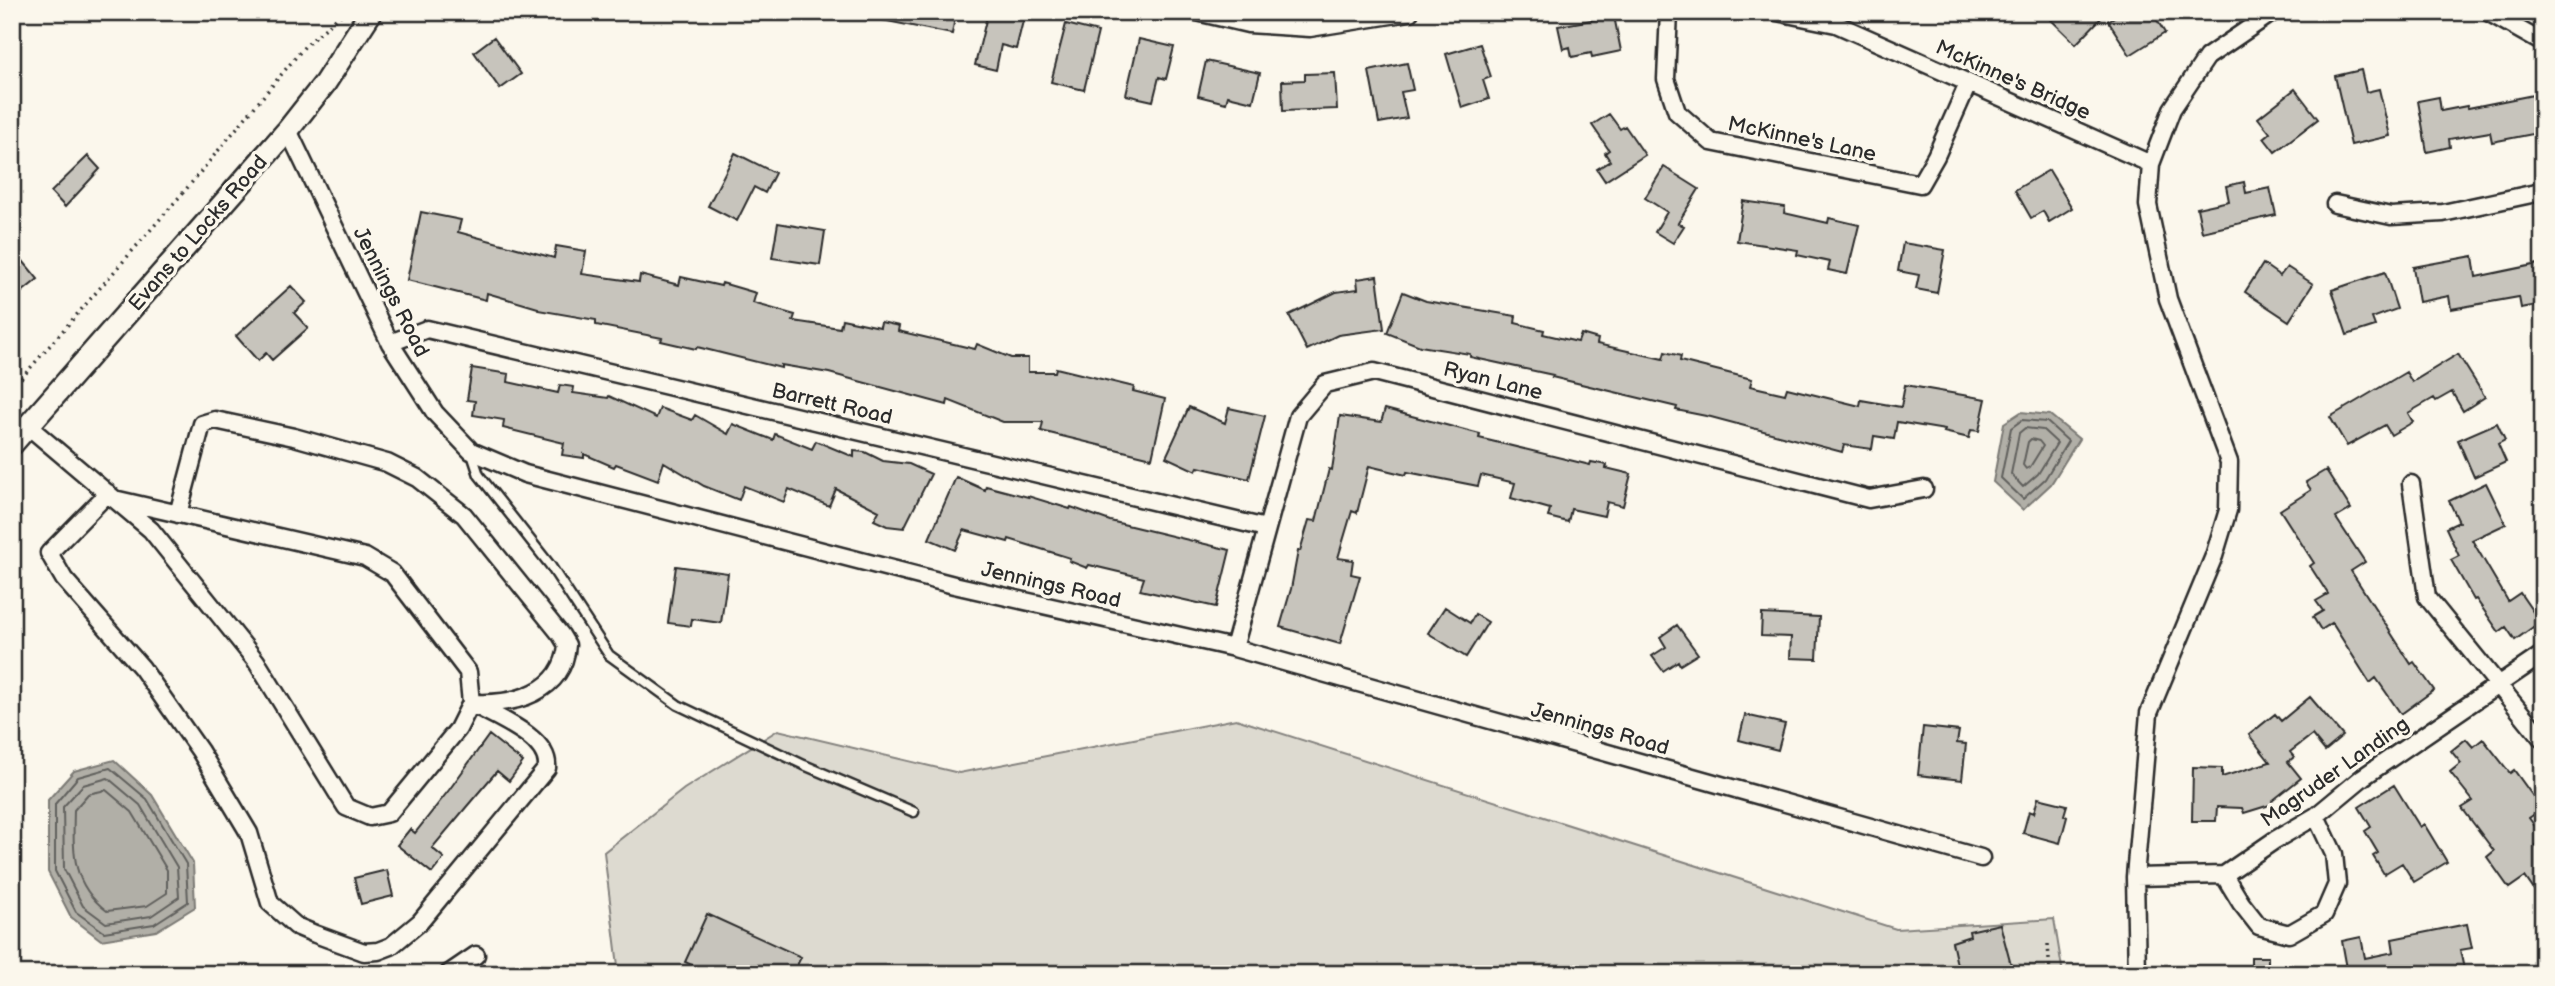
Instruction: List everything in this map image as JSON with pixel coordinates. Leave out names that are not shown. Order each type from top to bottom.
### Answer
[{"type":"street","name":"Evans to Locks Road","points":[[12,444],[288,130],[325,83],[371,12]]},
{"type":"street","points":[[1196,12],[1248,24],[1310,29],[1410,12]]},
{"type":"street","name":"McKinne's Lane","points":[[1670,12],[1666,79],[1677,112],[1710,142],[1920,184],[1936,156],[1968,84]]},
{"type":"street","name":"McKinne's Bridge","points":[[1777,12],[1837,18],[1968,84],[2151,164]]},
{"type":"street","points":[[2137,974],[2135,877],[2149,713],[2214,556],[2228,510],[2229,462],[2168,299],[2148,205],[2151,164],[2172,109],[2207,57],[2273,12]]},
{"type":"street","points":[[2488,12],[2543,43]]},
{"type":"street","name":"Jennings Road","points":[[288,130],[390,344],[435,413],[471,451],[526,474],[954,585],[1234,648],[1981,858]]},
{"type":"street","points":[[2335,204],[2391,216],[2443,213],[2536,193],[2543,189]]},
{"type":"street","name":"Barrett Road","points":[[390,344],[427,329],[1266,528]]},
{"type":"street","name":"Ryan Lane","points":[[1234,648],[1298,416],[1325,384],[1374,372],[1869,499],[1924,489]]},
{"type":"street","points":[[178,514],[202,424],[215,420],[294,437],[387,463],[417,478],[464,515],[567,645],[562,670],[548,684],[522,698],[495,704],[471,703]]},
{"type":"street","points":[[28,426],[151,530],[256,661],[346,807],[370,817],[389,813],[458,729],[471,703],[468,672],[392,573],[365,557],[111,496]]},
{"type":"street","points":[[2411,484],[2427,597],[2543,740]]},
{"type":"street","points":[[111,496],[49,553],[64,579],[142,668],[200,751],[249,833],[270,903],[296,926],[364,951],[378,951],[391,946],[419,922],[547,768],[548,760],[544,749],[532,738],[471,703]]},
{"type":"street","name":"Magruder Landing","points":[[2224,875],[2316,816],[2363,777],[2543,654]]},
{"type":"street","points":[[2135,877],[2224,875],[2259,926],[2289,934],[2324,914],[2337,884],[2334,855],[2316,816]]},
{"type":"street","points":[[448,974],[476,955]]},
{"type":"lane","points":[[471,451],[479,475],[550,565],[609,654],[678,705],[804,765],[914,812]]},
{"type":"path","points":[[12,389],[188,187],[305,46],[344,12]]},
{"type":"path","points":[[2048,944],[2050,974]]},
{"type":"shaded area","points":[[1236,719],[1896,929],[2054,919],[2063,974],[619,974],[604,852],[684,789],[778,730],[959,773]]},
{"type":"water","points":[[2021,412],[2050,415],[2079,439],[2051,484],[2023,510],[1993,482],[2004,423]]},
{"type":"water","points":[[114,760],[152,795],[193,863],[195,907],[156,931],[101,940],[71,917],[48,872],[48,800],[74,771]]},
{"type":"building","points":[[883,12],[956,12],[952,34],[882,20]]},
{"type":"building","points":[[988,12],[1024,17],[1016,49],[1001,45],[996,70],[975,65]]},
{"type":"building","points":[[2043,12],[2107,12],[2076,44]]},
{"type":"building","points":[[2122,12],[2152,12],[2165,33],[2130,55],[2108,21]]},
{"type":"building","points":[[1614,16],[1621,51],[1592,57],[1591,53],[1572,57],[1570,47],[1563,49],[1558,26]]},
{"type":"building","points":[[1066,24],[1098,32],[1084,90],[1051,82]]},
{"type":"building","points":[[494,37],[521,74],[500,89],[474,52]]},
{"type":"building","points":[[1139,39],[1174,47],[1166,79],[1159,77],[1153,101],[1126,95]]},
{"type":"building","points":[[1480,44],[1491,77],[1483,80],[1489,99],[1462,108],[1446,54]]},
{"type":"building","points":[[1206,61],[1260,73],[1253,102],[1228,96],[1226,103],[1198,96]]},
{"type":"building","points":[[1407,63],[1413,90],[1401,92],[1407,118],[1379,123],[1369,71]]},
{"type":"building","points":[[2361,70],[2366,92],[2379,89],[2390,136],[2351,145],[2335,76]]},
{"type":"building","points":[[1335,73],[1337,109],[1283,111],[1282,81],[1305,80],[1305,74]]},
{"type":"building","points":[[2295,89],[2318,119],[2275,152],[2264,138],[2270,133],[2258,118]]},
{"type":"building","points":[[2543,93],[2543,132],[2492,142],[2490,132],[2449,139],[2450,147],[2427,152],[2418,101],[2439,97],[2441,111]]},
{"type":"building","points":[[1609,114],[1620,129],[1625,126],[1645,155],[1605,181],[1597,169],[1610,161],[1605,153],[1609,150],[1592,125]]},
{"type":"building","points":[[735,153],[775,173],[765,193],[754,187],[737,221],[708,206]]},
{"type":"building","points":[[88,156],[100,169],[65,207],[51,192]]},
{"type":"building","points":[[1664,167],[1699,189],[1678,223],[1684,226],[1673,243],[1655,232],[1667,212],[1645,198]]},
{"type":"building","points":[[2049,170],[2072,208],[2049,222],[2043,211],[2031,218],[2015,190]]},
{"type":"building","points":[[2244,182],[2246,193],[2270,188],[2276,215],[2202,232],[2197,208],[2229,201],[2226,186]]},
{"type":"building","points":[[1743,201],[1785,207],[1784,213],[1828,223],[1829,218],[1859,225],[1847,274],[1828,270],[1830,262],[1797,255],[1798,250],[1737,241]]},
{"type":"building","points":[[421,212],[461,220],[458,232],[554,258],[556,246],[586,251],[582,274],[639,282],[640,275],[679,285],[681,277],[721,286],[722,283],[756,293],[753,303],[795,315],[793,321],[840,328],[842,319],[880,327],[881,322],[899,326],[898,331],[975,349],[977,344],[1011,358],[1028,358],[1028,372],[1055,372],[1056,368],[1134,387],[1133,391],[1165,399],[1152,458],[1041,431],[1043,422],[1003,422],[948,400],[947,405],[829,373],[781,365],[781,368],[661,341],[662,338],[596,325],[596,320],[538,310],[487,293],[486,300],[407,280]]},
{"type":"building","points":[[778,223],[825,231],[820,265],[772,258]]},
{"type":"building","points":[[1903,243],[1945,250],[1937,293],[1916,289],[1919,275],[1898,271]]},
{"type":"building","points":[[2473,256],[2476,277],[2543,263],[2543,304],[2521,308],[2519,297],[2451,309],[2449,296],[2419,302],[2413,267]]},
{"type":"building","points":[[23,261],[38,279],[12,300],[12,270]]},
{"type":"building","points":[[2263,264],[2280,276],[2287,267],[2313,284],[2289,321],[2245,292]]},
{"type":"building","points":[[2385,272],[2397,309],[2372,318],[2375,326],[2347,335],[2332,290]]},
{"type":"building","points":[[1377,276],[1384,329],[1338,335],[1307,350],[1289,315],[1336,292],[1358,289],[1357,279]]},
{"type":"building","points":[[291,286],[306,302],[294,313],[308,328],[272,360],[266,353],[258,361],[236,336]]},
{"type":"building","points":[[1403,292],[1426,301],[1516,316],[1515,323],[1544,330],[1543,334],[1578,342],[1581,334],[1598,339],[1597,344],[1663,359],[1665,352],[1681,356],[1680,361],[1752,379],[1750,386],[1785,394],[1787,388],[1860,406],[1861,400],[1901,407],[1905,385],[1986,399],[1979,431],[1971,430],[1969,438],[1944,432],[1945,430],[1897,422],[1894,439],[1874,436],[1872,449],[1844,445],[1842,452],[1676,410],[1677,407],[1552,377],[1553,375],[1470,357],[1470,354],[1420,346],[1387,333]]},
{"type":"building","points":[[2458,354],[2485,397],[2463,411],[2452,392],[2436,401],[2434,398],[2408,413],[2413,422],[2391,435],[2385,425],[2347,446],[2330,417],[2406,372],[2412,382]]},
{"type":"building","points":[[472,368],[509,374],[508,382],[558,393],[560,385],[574,387],[573,393],[609,396],[656,418],[660,408],[692,420],[695,415],[728,434],[733,424],[773,440],[775,434],[812,449],[816,441],[854,457],[854,451],[865,452],[883,461],[909,464],[931,474],[904,528],[887,526],[874,520],[879,511],[836,489],[829,506],[789,489],[784,502],[744,486],[739,500],[704,486],[664,462],[658,480],[616,464],[614,467],[584,454],[584,458],[562,455],[564,443],[503,428],[504,420],[473,415],[475,401],[467,400]]},
{"type":"building","points":[[1189,407],[1225,423],[1229,408],[1265,416],[1249,479],[1198,467],[1196,471],[1166,457]]},
{"type":"building","points":[[1385,409],[1480,434],[1479,438],[1590,465],[1591,462],[1607,465],[1606,468],[1631,474],[1623,506],[1607,502],[1604,516],[1571,509],[1568,522],[1548,517],[1550,509],[1511,498],[1515,483],[1481,475],[1478,486],[1407,472],[1406,475],[1369,466],[1357,513],[1352,511],[1338,558],[1353,560],[1351,574],[1360,576],[1340,644],[1280,627],[1298,551],[1309,520],[1316,521],[1329,469],[1332,470],[1340,416],[1381,422]]},
{"type":"building","points":[[2497,423],[2505,440],[2498,444],[2506,462],[2474,477],[2458,440]]},
{"type":"building","points":[[2326,470],[2351,509],[2336,518],[2365,562],[2351,571],[2411,664],[2414,662],[2434,690],[2401,714],[2376,678],[2370,683],[2332,623],[2321,630],[2313,617],[2323,611],[2316,601],[2328,594],[2310,566],[2314,563],[2280,510],[2311,490],[2306,482]]},
{"type":"building","points":[[956,477],[985,490],[986,486],[1028,496],[1110,521],[1230,550],[1216,607],[1140,590],[1144,578],[1089,565],[1087,568],[1069,561],[1070,558],[1009,539],[1008,542],[964,530],[955,550],[929,539]]},
{"type":"building","points":[[2486,483],[2506,524],[2472,540],[2508,601],[2520,593],[2540,622],[2515,640],[2506,627],[2499,632],[2476,599],[2474,600],[2451,560],[2459,556],[2446,528],[2459,522],[2449,501]]},
{"type":"building","points":[[676,566],[728,573],[721,623],[692,619],[691,626],[668,623]]},
{"type":"building","points":[[1445,607],[1470,623],[1475,614],[1488,622],[1466,657],[1428,633]]},
{"type":"building","points":[[1762,614],[1819,617],[1817,659],[1790,658],[1791,637],[1761,636]]},
{"type":"building","points":[[1677,625],[1698,654],[1680,665],[1678,661],[1663,671],[1652,656],[1666,647],[1660,637]]},
{"type":"building","points":[[2310,697],[2343,736],[2325,751],[2312,735],[2290,752],[2294,757],[2288,762],[2301,778],[2272,801],[2273,804],[2244,813],[2242,808],[2217,807],[2216,821],[2192,821],[2193,767],[2222,768],[2222,777],[2270,762],[2249,735],[2275,714],[2281,721]]},
{"type":"building","points":[[1745,715],[1785,724],[1778,750],[1739,740]]},
{"type":"building","points":[[1923,727],[1959,731],[1957,743],[1966,744],[1962,780],[1918,775]]},
{"type":"building","points":[[489,735],[523,762],[509,781],[497,771],[432,848],[444,858],[432,873],[397,845],[410,829],[415,833]]},
{"type":"building","points":[[2466,739],[2473,747],[2483,739],[2510,773],[2514,770],[2542,809],[2529,818],[2543,837],[2535,845],[2543,856],[2543,903],[2525,877],[2509,888],[2487,857],[2494,851],[2462,808],[2473,801],[2450,772],[2461,763],[2451,751]]},
{"type":"building","points":[[2394,785],[2420,827],[2424,824],[2447,862],[2414,882],[2402,863],[2384,874],[2373,856],[2378,853],[2365,831],[2371,827],[2359,807]]},
{"type":"building","points":[[2038,798],[2067,805],[2064,815],[2067,817],[2060,843],[2023,833],[2029,811],[2034,813]]},
{"type":"building","points":[[387,870],[393,896],[361,904],[354,878]]},
{"type":"building","points":[[707,914],[801,957],[793,974],[712,974],[685,962]]},
{"type":"building","points":[[2000,924],[2011,974],[1959,974],[1952,942],[1970,936],[1969,931]]},
{"type":"building","points":[[2467,924],[2472,948],[2460,950],[2465,974],[2348,974],[2342,941],[2361,937],[2365,958],[2394,952],[2392,939]]},
{"type":"building","points":[[2251,957],[2268,957],[2268,974],[2251,974]]}]
